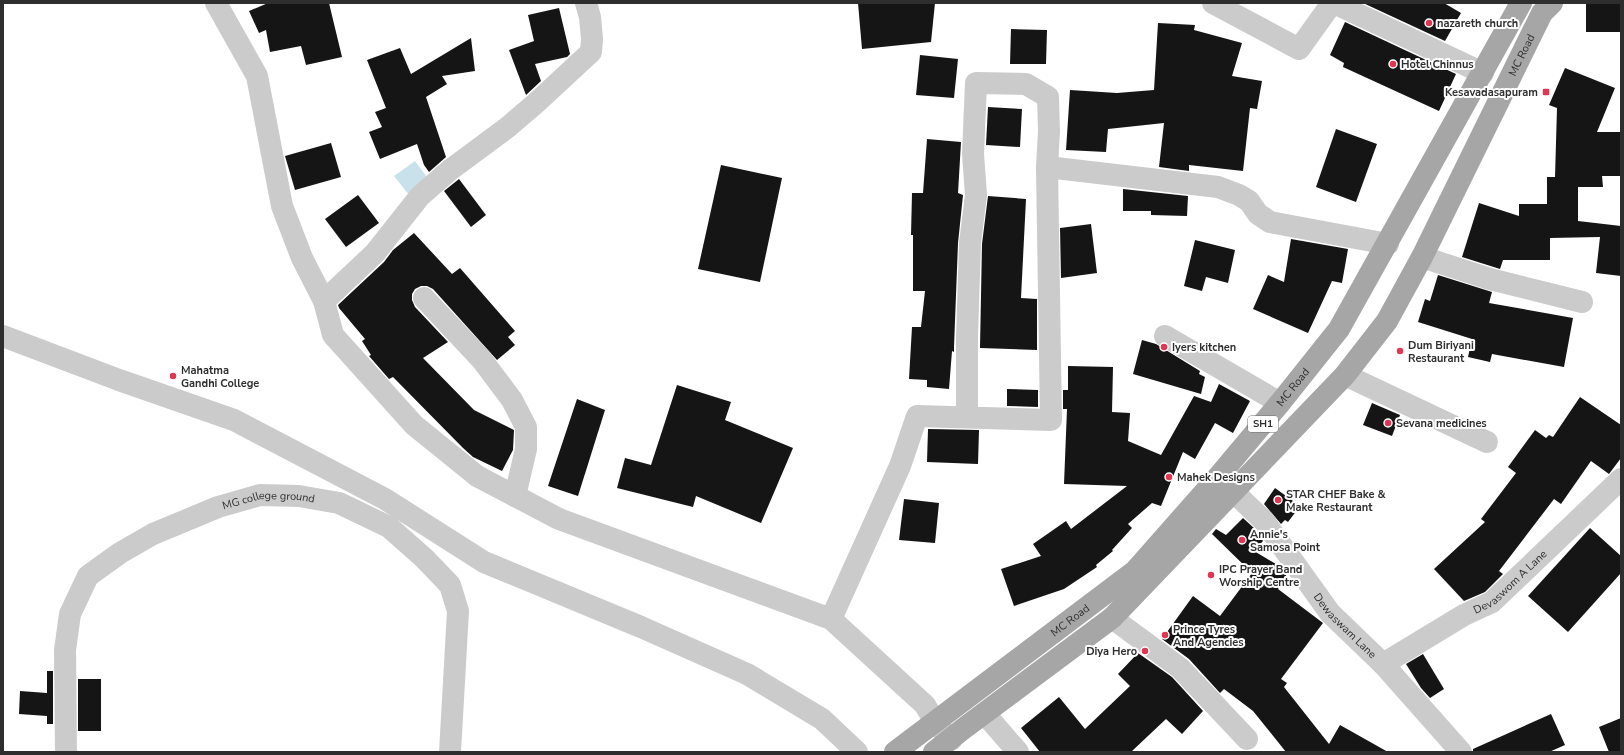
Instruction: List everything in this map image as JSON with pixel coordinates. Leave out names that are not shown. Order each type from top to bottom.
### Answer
[{"type":"main road","name":"MC Road","points":[[895,752],[1135,571],[1218,477],[1280,403],[1339,329],[1388,244],[1521,3]]},
{"type":"main road","name":"MC Road","points":[[943,746],[963,729],[1112,618],[1345,375],[1387,321],[1422,258],[1542,13],[1552,3]]},
{"type":"street","points":[[216,3],[257,76],[282,206],[302,258],[324,302],[333,335],[414,425],[477,476],[559,519],[831,619],[925,705],[935,722],[943,746]]},
{"type":"street","points":[[324,302],[374,253],[420,196],[450,170],[508,127],[591,52],[592,39],[590,17],[586,3]]},
{"type":"street","points":[[1213,3],[1299,49],[1333,3],[1483,73]]},
{"type":"street","points":[[831,619],[900,466],[917,416],[1051,420],[1047,168],[1049,131],[1048,97],[1026,84],[976,84],[973,154],[976,195],[970,243],[966,338],[967,417]]},
{"type":"street","points":[[1047,168],[1218,187],[1240,195],[1249,201],[1258,214],[1270,222],[1388,244]]},
{"type":"street","points":[[1422,258],[1490,279],[1582,302]]},
{"type":"street","points":[[424,298],[482,360],[512,400],[526,427],[526,449],[515,496]]},
{"type":"street","points":[[3,336],[120,380],[234,420],[385,499],[484,562],[641,627],[747,674],[822,719],[857,752]]},
{"type":"street","points":[[1165,336],[1280,403]]},
{"type":"street","points":[[1345,375],[1487,442]]},
{"type":"street","name":"Dewaswam Lane","points":[[1218,477],[1264,521],[1330,613],[1383,664],[1461,752]]},
{"type":"street","name":"Devaswom A Lane","points":[[1383,664],[1464,615],[1492,602],[1621,479]]},
{"type":"street","name":"MG college ground","points":[[66,752],[65,650],[70,614],[88,576],[120,552],[153,534],[218,507],[260,495],[299,496],[340,503],[389,528],[424,558],[450,585],[458,611],[450,752]]},
{"type":"street","points":[[1112,618],[1180,668],[1246,739]]},
{"type":"street","points":[[985,714],[1018,752]]},
{"type":"water","points":[[415,161],[429,180],[409,195],[394,176]]},
{"type":"building","points":[[268,3],[329,3],[342,57],[306,65],[301,46],[270,52],[266,30],[259,33],[249,11]]},
{"type":"building","points":[[858,3],[935,3],[931,42],[862,49]]},
{"type":"building","name":"nazareth church","points":[[1363,3],[1444,3],[1461,13],[1445,41]]},
{"type":"building","points":[[1586,3],[1621,3],[1621,32],[1586,32]]},
{"type":"building","points":[[559,8],[570,54],[567,57],[535,64],[541,81],[526,95],[509,50],[534,41],[528,15]]},
{"type":"building","name":"Hotel Chinnus","points":[[1345,22],[1456,74],[1439,111],[1343,67],[1344,63],[1330,55]]},
{"type":"building","points":[[1158,23],[1195,25],[1194,30],[1242,43],[1232,76],[1262,81],[1257,109],[1250,108],[1243,171],[1189,165],[1189,171],[1159,167],[1164,123],[1108,129],[1106,152],[1066,150],[1070,90],[1117,93],[1154,90]]},
{"type":"building","points":[[1011,29],[1047,30],[1046,64],[1010,64]]},
{"type":"building","points":[[471,38],[475,71],[442,76],[447,84],[426,97],[446,157],[429,172],[424,165],[417,144],[380,159],[369,132],[382,127],[375,112],[386,108],[367,60],[400,48],[411,74]]},
{"type":"building","points":[[920,55],[958,59],[954,98],[916,95]]},
{"type":"building","points":[[1565,68],[1615,88],[1597,132],[1621,132],[1621,176],[1602,176],[1603,187],[1578,187],[1578,221],[1621,226],[1621,276],[1596,273],[1600,237],[1550,238],[1550,260],[1503,260],[1500,269],[1462,257],[1479,203],[1519,216],[1519,204],[1547,204],[1547,177],[1555,177],[1557,108],[1549,105]]},
{"type":"building","points":[[988,107],[1022,109],[1020,147],[986,145]]},
{"type":"building","points":[[1336,129],[1377,144],[1356,202],[1316,187]]},
{"type":"building","points":[[927,139],[961,142],[958,193],[963,195],[958,243],[954,352],[952,351],[949,389],[927,387],[927,380],[909,379],[912,327],[921,327],[925,291],[913,291],[913,235],[911,235],[912,193],[923,193]]},
{"type":"building","points":[[331,143],[341,177],[295,190],[285,156]]},
{"type":"building","points":[[721,165],[782,178],[760,282],[698,269]]},
{"type":"building","points":[[459,179],[486,215],[471,227],[444,191]]},
{"type":"building","points":[[1123,189],[1188,196],[1187,216],[1151,215],[1151,211],[1123,211]]},
{"type":"building","points":[[358,195],[379,223],[346,247],[325,219]]},
{"type":"building","points":[[988,196],[1026,199],[1021,298],[1037,299],[1037,350],[980,348],[982,244]]},
{"type":"building","points":[[1091,224],[1097,273],[1061,278],[1060,228]]},
{"type":"building","points":[[414,233],[452,274],[460,268],[515,331],[508,337],[515,345],[497,360],[433,289],[427,286],[421,286],[415,289],[412,294],[412,300],[415,307],[448,342],[423,358],[474,410],[514,430],[513,450],[502,471],[473,457],[393,377],[389,379],[369,356],[371,355],[362,341],[365,339],[339,308],[338,305],[384,262],[393,250]]},
{"type":"building","points":[[1291,239],[1348,249],[1342,283],[1332,281],[1308,333],[1253,309],[1268,275],[1284,282]]},
{"type":"building","points":[[1195,240],[1235,250],[1228,283],[1206,277],[1202,291],[1184,286]]},
{"type":"building","points":[[1438,275],[1492,292],[1489,303],[1573,318],[1564,367],[1492,354],[1490,362],[1468,357],[1472,339],[1418,322],[1425,299],[1430,301]]},
{"type":"building","points":[[1142,340],[1156,344],[1200,371],[1199,374],[1205,377],[1201,394],[1133,374]]},
{"type":"building","points":[[1068,366],[1113,367],[1112,412],[1130,413],[1128,441],[1161,455],[1194,396],[1211,402],[1219,384],[1250,401],[1233,433],[1215,423],[1195,459],[1183,452],[1161,506],[1152,503],[1128,524],[1132,528],[1112,550],[1113,551],[1096,565],[1097,567],[1064,589],[1014,606],[1001,569],[1041,556],[1033,544],[1066,521],[1071,529],[1127,486],[1064,484],[1067,409],[1063,409],[1063,390],[1068,390]]},
{"type":"building","points":[[677,385],[731,402],[725,420],[793,448],[761,523],[696,496],[693,507],[617,488],[625,458],[651,465]]},
{"type":"building","points":[[1007,389],[1038,390],[1038,407],[1007,406]]},
{"type":"building","points":[[1580,397],[1621,425],[1621,458],[1609,474],[1591,461],[1561,504],[1554,499],[1499,571],[1503,574],[1485,592],[1464,601],[1434,569],[1485,522],[1481,519],[1516,473],[1508,467],[1535,430],[1546,438],[1549,435],[1553,437]]},
{"type":"building","points":[[577,399],[605,410],[578,496],[548,486]]},
{"type":"building","points":[[1372,403],[1400,415],[1392,436],[1363,425]]},
{"type":"building","points":[[928,429],[979,430],[978,464],[927,462]]},
{"type":"building","points":[[1275,488],[1300,506],[1288,522],[1285,520],[1281,524],[1264,504]]},
{"type":"building","points":[[904,499],[939,503],[935,543],[899,540]]},
{"type":"building","points":[[1243,518],[1255,529],[1263,541],[1254,551],[1281,567],[1287,574],[1278,589],[1323,623],[1281,679],[1287,683],[1284,687],[1329,744],[1340,725],[1388,752],[1286,752],[1253,711],[1224,689],[1220,693],[1189,659],[1162,639],[1193,596],[1220,616],[1252,573],[1212,534],[1216,529],[1226,535]]},
{"type":"building","points":[[1590,528],[1621,556],[1621,573],[1568,632],[1528,596]]},
{"type":"building","points":[[1138,653],[1172,677],[1203,711],[1182,734],[1166,719],[1131,752],[1040,752],[1021,728],[1059,697],[1085,729],[1130,686],[1118,674]]},
{"type":"building","points":[[1423,654],[1444,689],[1430,698],[1421,688],[1406,664]]},
{"type":"building","points":[[47,671],[53,671],[53,724],[47,724],[47,716],[19,714],[20,691],[47,693]]},
{"type":"building","points":[[78,679],[101,679],[101,731],[78,731]]},
{"type":"building","points":[[1551,714],[1565,745],[1549,752],[1473,752],[1473,749]]},
{"type":"building","points":[[1621,718],[1621,752],[1609,752],[1599,727]]},
{"type":"place","name":"nazareth church","points":[[1429,23]]},
{"type":"place","name":"Hotel Chinnus","points":[[1393,64]]},
{"type":"place","name":"Kesavadasapuram","points":[[1546,92]]},
{"type":"place","name":"Iyers kitchen","points":[[1164,347]]},
{"type":"place","name":"Dum Biriyani Restaurant","points":[[1400,351]]},
{"type":"place","name":"Mahatma Gandhi College","points":[[173,376]]},
{"type":"place","name":"Sevana medicines","points":[[1388,423]]},
{"type":"place","name":"Mahek Designs","points":[[1169,477]]},
{"type":"place","name":"STAR CHEF Bake & Make Restaurant","points":[[1278,500]]},
{"type":"place","name":"Annie's Samosa Point","points":[[1242,540]]},
{"type":"place","name":"IPC Prayer Band Worship Centre","points":[[1211,575]]},
{"type":"place","name":"Prince Tyres And Agencies","points":[[1165,635]]},
{"type":"place","name":"Diya Hero","points":[[1145,651]]}]
